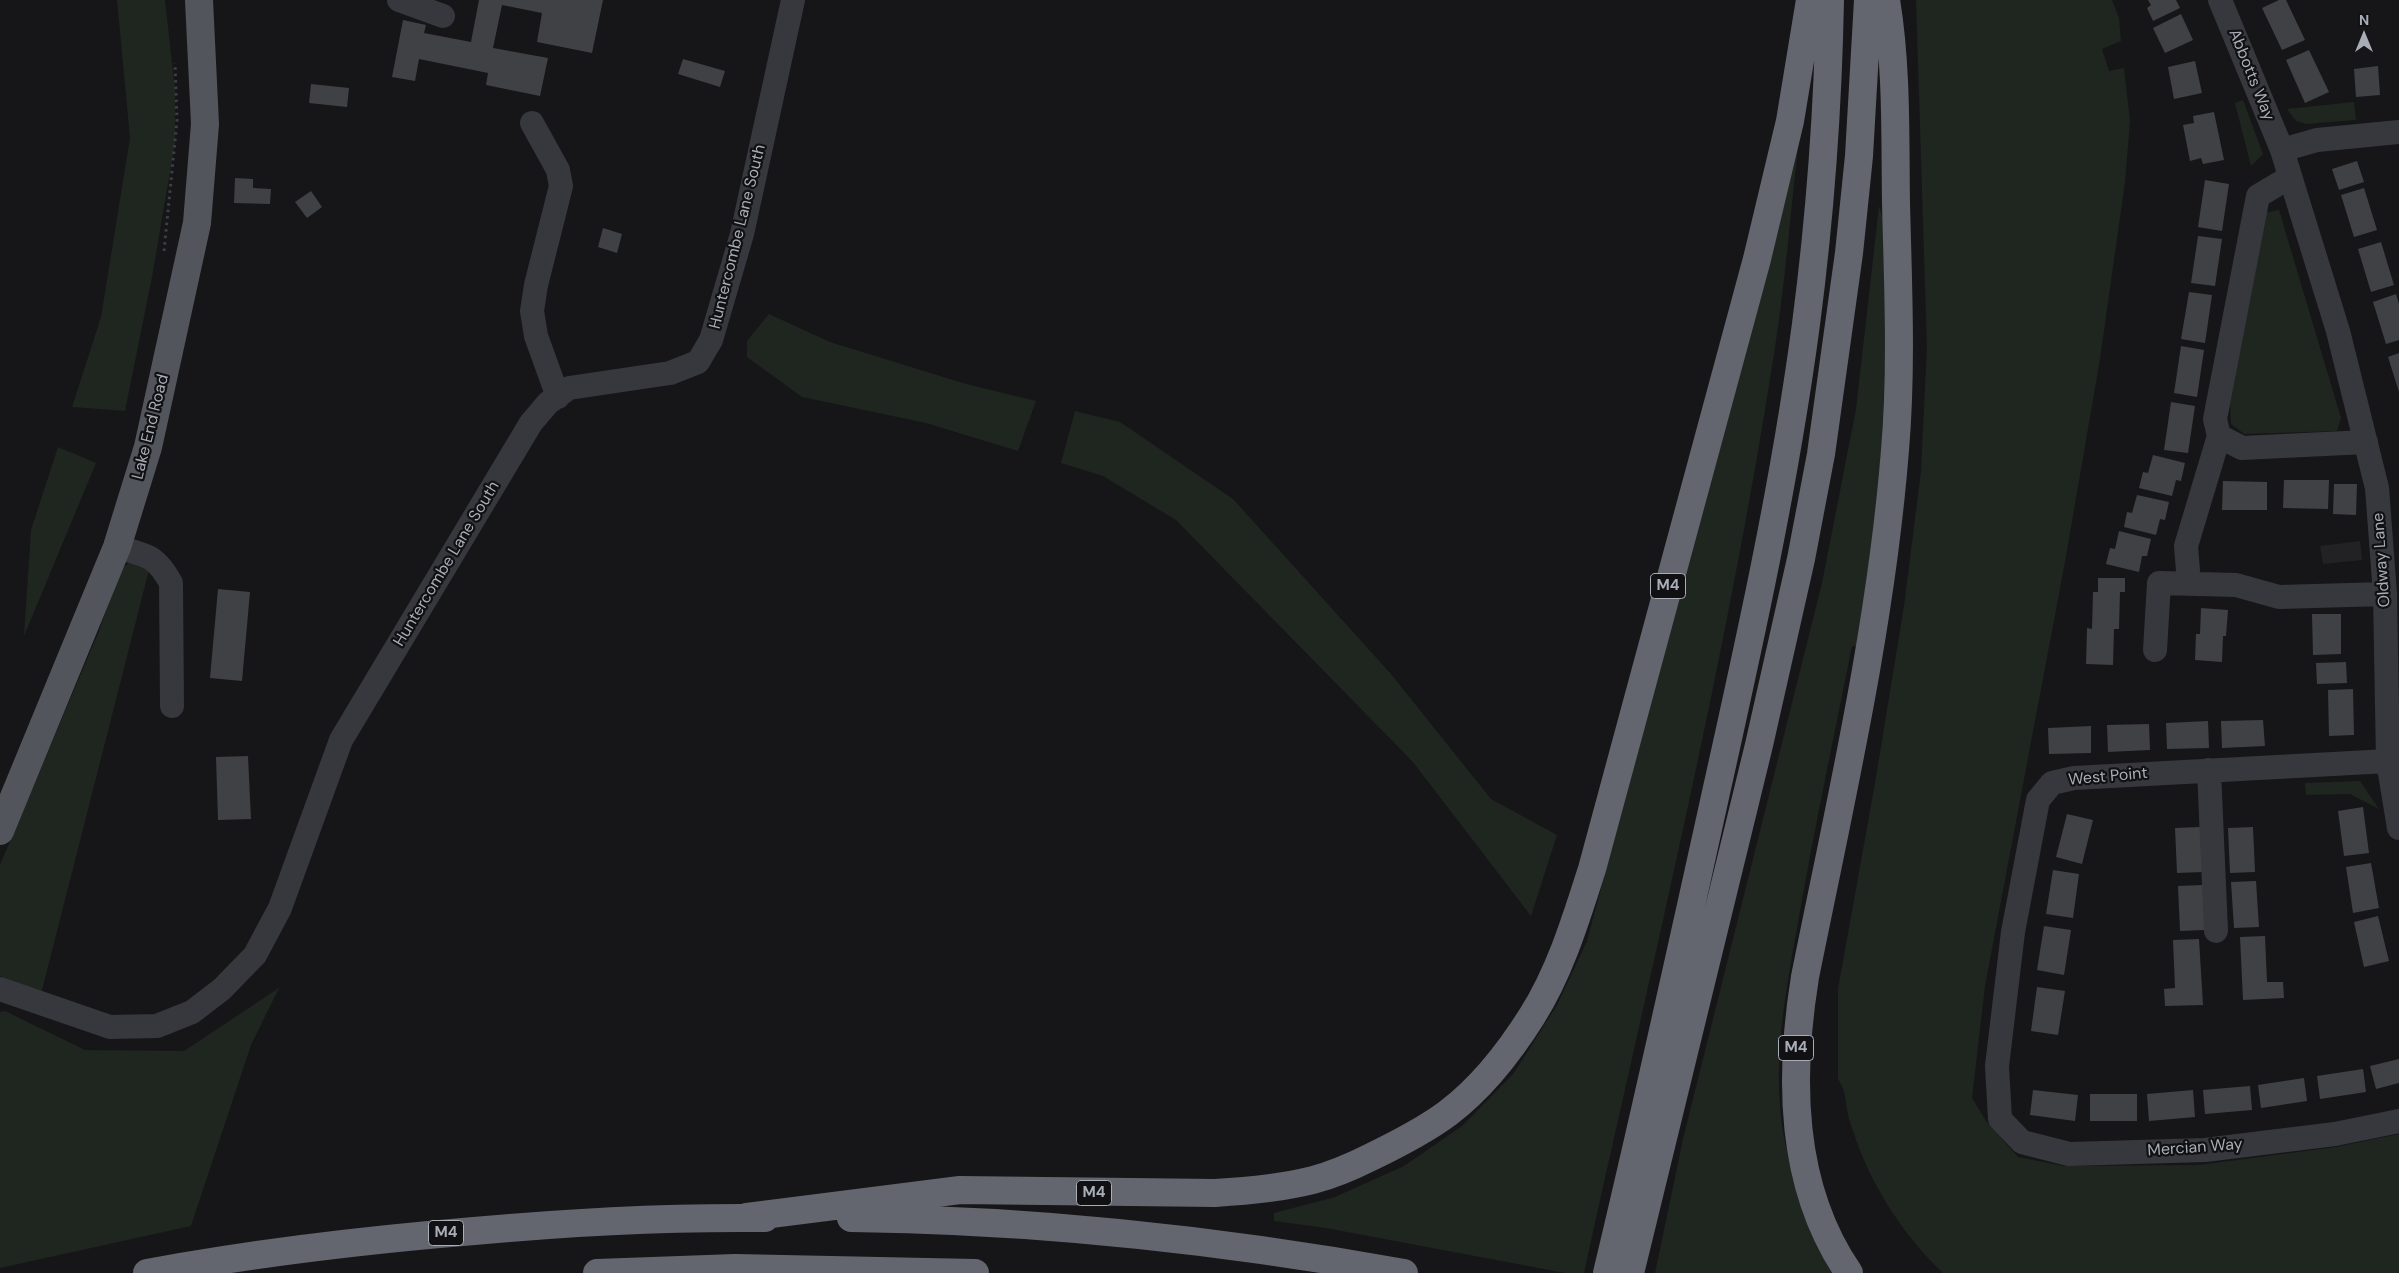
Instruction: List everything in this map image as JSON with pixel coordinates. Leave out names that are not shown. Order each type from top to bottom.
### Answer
[{"type":"highway","name":"M4","points":[[747,1217],[960,1190],[1215,1193],[1257,1190],[1305,1182],[1358,1164],[1408,1139],[1449,1113],[1493,1069],[1532,1016],[1545,991],[1562,955],[1592,869],[1760,250],[1790,121],[1810,0]]},
{"type":"highway","points":[[1630,1273],[1634,1207],[1754,622],[1788,435],[1812,268],[1828,75],[1830,0]]},
{"type":"highway","points":[[1607,1273],[1634,1207],[1759,745],[1801,559],[1821,454],[1849,253],[1859,156],[1868,0]]},
{"type":"highway","name":"M4","points":[[1849,1273],[1822,1219],[1808,1180],[1801,1153],[1797,1123],[1795,1065],[1797,1027],[1805,977],[1867,659],[1887,530],[1895,448],[1899,304],[1894,112],[1890,23],[1886,0]]},
{"type":"highway","name":"M4","points":[[147,1273],[278,1252],[441,1234],[546,1225],[747,1217],[894,1219],[1040,1226],[1141,1234],[1331,1260],[1404,1273]]},
{"type":"highway","points":[[597,1273],[744,1268],[975,1273]]},
{"type":"main road","name":"Lake End Road","points":[[0,832],[118,547],[148,447],[197,223],[205,124],[199,0]]},
{"type":"street","points":[[399,0],[443,16]]},
{"type":"street","name":"Huntercombe Lane South","points":[[0,989],[110,1027],[157,1026],[192,1012],[222,989],[255,954],[280,908],[341,740],[531,423],[548,404],[569,388],[670,373],[698,362],[712,340],[742,234],[793,0]]},
{"type":"street","name":"Abbotts Way","points":[[2220,0],[2282,150]]},
{"type":"street","points":[[532,123],[558,170],[561,186],[536,285],[532,311],[536,336],[558,397]]},
{"type":"street","points":[[2282,150],[2317,140],[2399,132]]},
{"type":"street","name":"Oldway Lane","points":[[2282,150],[2338,331],[2377,488],[2385,594],[2388,761],[2399,828]]},
{"type":"street","points":[[2188,571],[2186,546],[2219,436],[2215,419],[2258,196],[2290,177]]},
{"type":"street","points":[[2219,436],[2242,448],[2366,442]]},
{"type":"street","points":[[118,547],[152,558],[162,567],[171,583],[172,706]]},
{"type":"street","points":[[2155,650],[2159,583],[2236,586],[2279,597],[2385,594]]},
{"type":"street","name":"West Point","points":[[2000,1119],[1997,1066],[2011,941],[2038,800],[2052,783],[2074,778],[2388,761]]},
{"type":"street","points":[[2209,770],[2216,931]]},
{"type":"street","name":"Mercian Way","points":[[2000,1119],[2022,1142],[2069,1154],[2205,1150],[2335,1134],[2399,1121]]},
{"type":"path","points":[[164,253],[177,121],[175,56]]},
{"type":"shaded area","points":[[117,0],[165,0],[175,90],[175,143],[152,277],[125,411],[72,407],[101,317],[130,138]]},
{"type":"shaded area","points":[[1916,0],[2112,0],[2119,18],[2121,41],[2102,49],[2109,71],[2124,68],[2130,121],[2125,182],[2100,359],[2065,562],[1985,986],[1972,1098],[1986,1121],[2018,1157],[2064,1166],[2199,1165],[2336,1147],[2399,1134],[2399,1273],[1943,1273],[1916,1244],[1892,1212],[1863,1159],[1849,1119],[1844,1093],[1838,1079],[1838,989],[1904,606],[1921,471],[1927,348]]},
{"type":"shaded area","points":[[2243,100],[2263,154],[2251,166],[2235,103]]},
{"type":"shaded area","points":[[2354,102],[2356,120],[2306,124],[2296,121],[2287,109]]},
{"type":"shaded area","points":[[1798,148],[1778,328],[1755,470],[1686,815],[1584,1273],[1565,1273],[1326,1228],[1274,1221],[1274,1213],[1335,1197],[1404,1166],[1462,1126],[1514,1073],[1557,1005],[1587,941]]},
{"type":"shaded area","points":[[1879,206],[1883,218],[1886,341],[1879,488],[1858,646],[1852,646],[1812,849],[1789,973],[1779,1057],[1781,1114],[1793,1176],[1832,1273],[1655,1273],[1683,1139],[1822,583],[1856,409]]},
{"type":"shaded area","points":[[2279,210],[2341,418],[2337,431],[2244,434],[2231,424],[2230,403],[2264,213]]},
{"type":"shaded area","points":[[769,314],[830,342],[966,384],[1036,401],[1018,451],[926,423],[802,397],[747,357],[747,341]]},
{"type":"shaded area","points":[[1075,411],[1120,422],[1233,499],[1391,674],[1491,799],[1557,835],[1531,916],[1413,762],[1176,520],[1103,476],[1061,463]]},
{"type":"shaded area","points":[[58,447],[96,463],[24,636],[31,530]]},
{"type":"shaded area","points":[[2360,541],[2362,560],[2323,564],[2320,546]]},
{"type":"shaded area","points":[[131,561],[150,566],[41,994],[5,981],[0,975],[0,865],[99,631],[119,571]]},
{"type":"shaded area","points":[[2360,781],[2379,809],[2350,794],[2306,795],[2305,783]]},
{"type":"shaded area","points":[[279,988],[251,1045],[191,1226],[0,1268],[0,1012],[5,1011],[85,1050],[184,1051]]},
{"type":"building","points":[[479,0],[603,0],[592,53],[537,42],[542,13],[502,5],[493,48],[548,58],[540,96],[486,85],[488,73],[419,59],[415,81],[392,77],[403,20],[426,25],[424,33],[471,42]]},
{"type":"building","points":[[2148,0],[2176,0],[2180,8],[2153,21],[2147,8],[2151,5]]},
{"type":"building","points":[[2279,0],[2286,0],[2305,40],[2282,50],[2262,8]]},
{"type":"building","points":[[2181,14],[2193,40],[2165,53],[2153,28]]},
{"type":"building","points":[[2309,50],[2329,92],[2305,103],[2286,60]]},
{"type":"building","points":[[683,59],[725,71],[720,87],[678,74]]},
{"type":"building","points":[[2195,61],[2202,93],[2174,99],[2168,67]]},
{"type":"building","points":[[2378,66],[2380,95],[2356,97],[2354,69]]},
{"type":"building","points":[[311,84],[349,88],[347,107],[309,103]]},
{"type":"building","points":[[2214,112],[2224,160],[2203,164],[2201,158],[2190,161],[2183,125],[2194,123],[2193,116]]},
{"type":"building","points":[[2357,161],[2364,182],[2339,190],[2332,169]]},
{"type":"building","points":[[235,178],[253,179],[253,188],[271,189],[270,204],[234,203]]},
{"type":"building","points":[[2205,180],[2229,184],[2222,231],[2198,227]]},
{"type":"building","points":[[2364,188],[2377,230],[2354,237],[2341,195]]},
{"type":"building","points":[[311,191],[322,207],[307,218],[295,202]]},
{"type":"building","points":[[603,228],[622,234],[617,253],[598,247]]},
{"type":"building","points":[[2198,236],[2222,239],[2215,286],[2191,283]]},
{"type":"building","points":[[2381,242],[2394,285],[2371,292],[2358,249]]},
{"type":"building","points":[[2189,292],[2212,295],[2205,343],[2181,339]]},
{"type":"building","points":[[2396,294],[2399,304],[2399,340],[2386,344],[2373,302]]},
{"type":"building","points":[[2181,346],[2204,350],[2197,397],[2174,393]]},
{"type":"building","points":[[2399,353],[2399,392],[2388,357]]},
{"type":"building","points":[[2171,402],[2195,406],[2188,453],[2164,450]]},
{"type":"building","points":[[2153,455],[2185,463],[2181,481],[2176,480],[2172,496],[2139,488],[2143,472],[2148,473]]},
{"type":"building","points":[[2284,480],[2329,480],[2328,509],[2283,508]]},
{"type":"building","points":[[2223,481],[2267,482],[2267,510],[2222,510]]},
{"type":"building","points":[[2334,484],[2357,484],[2356,515],[2333,514]]},
{"type":"building","points":[[2137,495],[2169,502],[2165,520],[2160,519],[2156,535],[2124,527],[2127,512],[2132,513]]},
{"type":"building","points":[[2119,531],[2151,539],[2147,556],[2142,556],[2139,572],[2106,564],[2110,548],[2115,549]]},
{"type":"building","points":[[2098,578],[2125,578],[2125,592],[2120,592],[2119,629],[2114,629],[2113,665],[2086,664],[2087,628],[2092,629],[2093,592],[2098,592]]},
{"type":"building","points":[[218,589],[250,592],[242,681],[210,678]]},
{"type":"building","points":[[2201,608],[2228,610],[2226,636],[2223,636],[2222,662],[2195,660],[2196,634],[2200,634]]},
{"type":"building","points":[[2312,614],[2341,614],[2341,654],[2313,655]]},
{"type":"building","points":[[2346,662],[2347,683],[2317,684],[2316,663]]},
{"type":"building","points":[[2353,689],[2354,735],[2329,736],[2328,690]]},
{"type":"building","points":[[2263,720],[2265,746],[2222,748],[2221,721]]},
{"type":"building","points":[[2208,721],[2209,748],[2167,749],[2166,723]]},
{"type":"building","points":[[2149,724],[2150,750],[2108,752],[2107,725]]},
{"type":"building","points":[[2091,726],[2091,753],[2049,754],[2048,728]]},
{"type":"building","points":[[248,756],[251,819],[218,820],[216,757]]},
{"type":"building","points":[[2363,807],[2369,853],[2344,856],[2338,811]]},
{"type":"building","points":[[2067,814],[2093,820],[2082,864],[2056,857]]},
{"type":"building","points":[[2200,827],[2203,872],[2177,873],[2175,828]]},
{"type":"building","points":[[2253,827],[2255,872],[2230,873],[2228,828]]},
{"type":"building","points":[[2371,863],[2379,908],[2353,913],[2346,867]]},
{"type":"building","points":[[2053,870],[2079,874],[2073,918],[2046,914]]},
{"type":"building","points":[[2256,881],[2259,927],[2234,928],[2231,882]]},
{"type":"building","points":[[2203,885],[2205,930],[2180,931],[2178,886]]},
{"type":"building","points":[[2378,916],[2389,961],[2364,967],[2354,922]]},
{"type":"building","points":[[2044,926],[2071,930],[2064,975],[2037,970]]},
{"type":"building","points":[[2265,936],[2267,982],[2283,982],[2284,998],[2243,1000],[2240,937]]},
{"type":"building","points":[[2199,939],[2203,1005],[2165,1006],[2164,989],[2175,988],[2173,940]]},
{"type":"building","points":[[2037,987],[2065,991],[2058,1035],[2031,1031]]},
{"type":"building","points":[[2399,1059],[2399,1083],[2376,1089],[2370,1066]]},
{"type":"building","points":[[2363,1069],[2366,1092],[2320,1099],[2317,1076]]},
{"type":"building","points":[[2304,1078],[2307,1101],[2261,1108],[2258,1085]]},
{"type":"building","points":[[2250,1086],[2252,1110],[2205,1114],[2203,1090]]},
{"type":"building","points":[[2033,1090],[2078,1095],[2075,1121],[2030,1115]]},
{"type":"building","points":[[2193,1090],[2195,1117],[2149,1121],[2147,1094]]},
{"type":"building","points":[[2090,1094],[2137,1094],[2137,1121],[2090,1121]]}]
